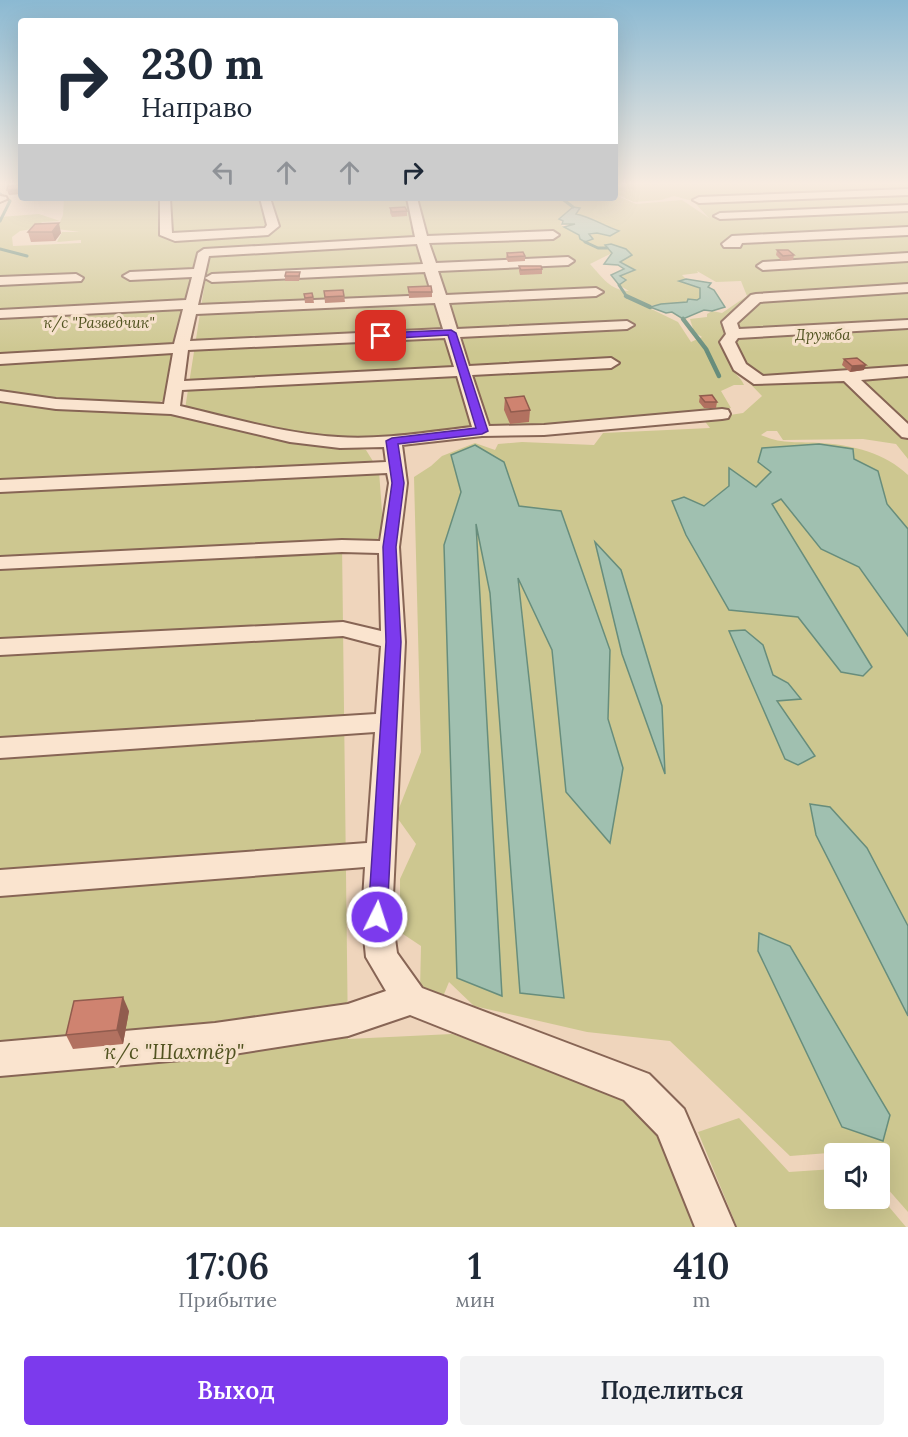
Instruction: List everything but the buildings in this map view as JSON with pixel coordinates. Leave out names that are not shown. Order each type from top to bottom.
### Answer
[{"type":"street","points":[[171,409],[190,307],[205,276],[204,253],[441,239]]},
{"type":"street","points":[[728,244],[736,244],[732,240],[746,239]]},
{"type":"street","points":[[422,240],[482,431]]},
{"type":"street","points":[[763,266],[908,257]]},
{"type":"street","points":[[130,276],[205,276],[567,261]]},
{"type":"street","points":[[0,281],[76,278]]},
{"type":"street","points":[[734,334],[729,322],[756,298],[908,288]]},
{"type":"street","points":[[0,314],[596,292]]},
{"type":"street","points":[[908,324],[734,334],[727,342],[740,367],[760,381],[908,371]]},
{"type":"street","points":[[0,359],[181,347],[627,325]]},
{"type":"street","points":[[175,386],[611,363]]},
{"type":"street","points":[[848,376],[905,426]]},
{"type":"street","points":[[0,396],[56,404],[171,409],[290,437],[340,443],[393,454]]},
{"type":"street","points":[[0,486],[393,454],[482,431],[544,430],[722,414]]},
{"type":"street","points":[[393,454],[398,483],[389,547],[393,642],[377,917],[382,957],[410,999],[636,1087],[671,1122],[716,1227]]},
{"type":"street","points":[[0,563],[330,547],[389,547]]},
{"type":"street","points":[[0,648],[343,629],[393,642]]},
{"type":"street","points":[[0,748],[390,722]]},
{"type":"street","points":[[0,883],[381,854]]},
{"type":"street","points":[[0,1059],[214,1040],[348,1020],[410,999]]},
{"type":"green space","points":[[0,239],[12,239],[13,246],[81,243],[81,240],[57,242],[58,239],[908,239],[908,459],[896,444],[863,439],[783,440],[777,431],[767,431],[761,435],[784,441],[821,443],[868,451],[899,467],[908,475],[908,529],[887,504],[877,471],[854,459],[853,449],[819,444],[762,448],[771,472],[756,487],[729,469],[729,486],[703,506],[684,497],[672,501],[686,535],[729,610],[798,617],[841,672],[872,667],[771,504],[781,499],[821,549],[859,567],[908,636],[908,926],[867,848],[830,807],[810,805],[816,835],[908,1016],[908,1212],[890,1192],[890,1143],[824,1143],[824,1153],[790,1156],[670,1041],[587,1032],[474,1006],[449,982],[442,999],[420,990],[421,946],[400,932],[400,879],[416,844],[396,816],[421,752],[414,477],[442,456],[475,443],[495,450],[498,444],[522,442],[594,445],[603,433],[710,428],[703,419],[743,413],[762,396],[732,365],[744,385],[734,385],[721,391],[731,408],[541,428],[380,438],[319,437],[185,409],[210,250],[200,251],[164,400],[150,406],[68,402],[0,391]],"holes":[[[612,253],[620,262],[635,270],[619,277],[624,279],[619,285],[629,291],[612,286],[590,264]],[[697,271],[716,282],[741,281],[747,296],[722,313],[712,311],[707,314],[707,317],[690,319],[694,332],[702,337],[691,342],[678,322],[645,306],[687,302],[689,299],[700,298],[700,288],[681,281],[686,279],[682,275],[698,273]],[[504,462],[519,507],[610,650],[608,719],[623,768],[610,843],[566,792],[552,650],[518,575],[563,998],[520,992],[490,593],[475,518],[447,617],[444,545],[461,492]],[[595,543],[665,771],[622,654]],[[763,645],[773,675],[788,683],[800,699],[777,701],[814,756],[785,759]],[[759,934],[883,1140],[842,1127],[758,951]]]},
{"type":"green space","name":"к/с \"Шахтёр\"","points":[[0,401],[169,414],[289,440],[366,450],[379,471],[383,525],[377,540],[342,543],[348,1039],[452,1034],[627,1092],[660,1126],[702,1227],[0,1227]]},
{"type":"green space","points":[[739,1118],[789,1172],[824,1170],[824,1209],[890,1208],[906,1227],[737,1227],[698,1132]]},
{"type":"shaded area","points":[[611,244],[626,249],[632,255],[620,262],[635,270],[620,276],[626,280],[619,285],[611,275],[624,269],[618,265],[604,264],[612,253],[605,245]]},
{"type":"shaded area","points":[[686,279],[711,283],[708,287],[714,290],[725,307],[712,311],[704,310],[683,319],[672,312],[666,313],[650,307],[700,298],[700,288],[679,281]]},
{"type":"shaded area","points":[[819,444],[853,449],[854,459],[878,471],[887,504],[908,529],[908,636],[859,567],[821,549],[781,499],[772,504],[872,667],[863,676],[841,672],[798,617],[729,610],[686,535],[672,501],[684,497],[704,506],[729,486],[729,468],[756,487],[771,472],[758,462],[762,448]]},
{"type":"shaded area","points":[[475,445],[504,462],[519,506],[561,511],[610,650],[608,719],[623,768],[610,843],[566,792],[552,650],[518,578],[564,998],[520,993],[490,593],[476,524],[502,996],[457,978],[444,545],[461,492],[451,455]]},
{"type":"shaded area","points":[[595,542],[621,570],[662,706],[665,774],[622,654]]},
{"type":"shaded area","points":[[745,630],[763,645],[773,675],[788,683],[801,699],[777,701],[815,756],[798,765],[785,759],[729,631]]},
{"type":"shaded area","points":[[810,804],[830,807],[867,848],[908,926],[908,1016],[816,835]]},
{"type":"shaded area","points":[[759,933],[790,946],[890,1115],[883,1141],[842,1127],[758,951]]},
{"type":"waterway","points":[[585,242],[598,248],[607,248]]},
{"type":"waterway","points":[[0,249],[27,256]]},
{"type":"waterway","points":[[619,285],[626,296]]},
{"type":"waterway","points":[[626,296],[650,307]]},
{"type":"waterway","points":[[683,319],[706,349],[719,376]]},
{"type":"route","points":[[377,917],[393,642],[389,547],[398,483],[392,441],[482,431],[451,333],[381,336]]},
{"type":"park label","name":"к/с \"Разведчик\"","points":[[99,323]]},
{"type":"park label","name":"Дружба","points":[[823,335]]}]
